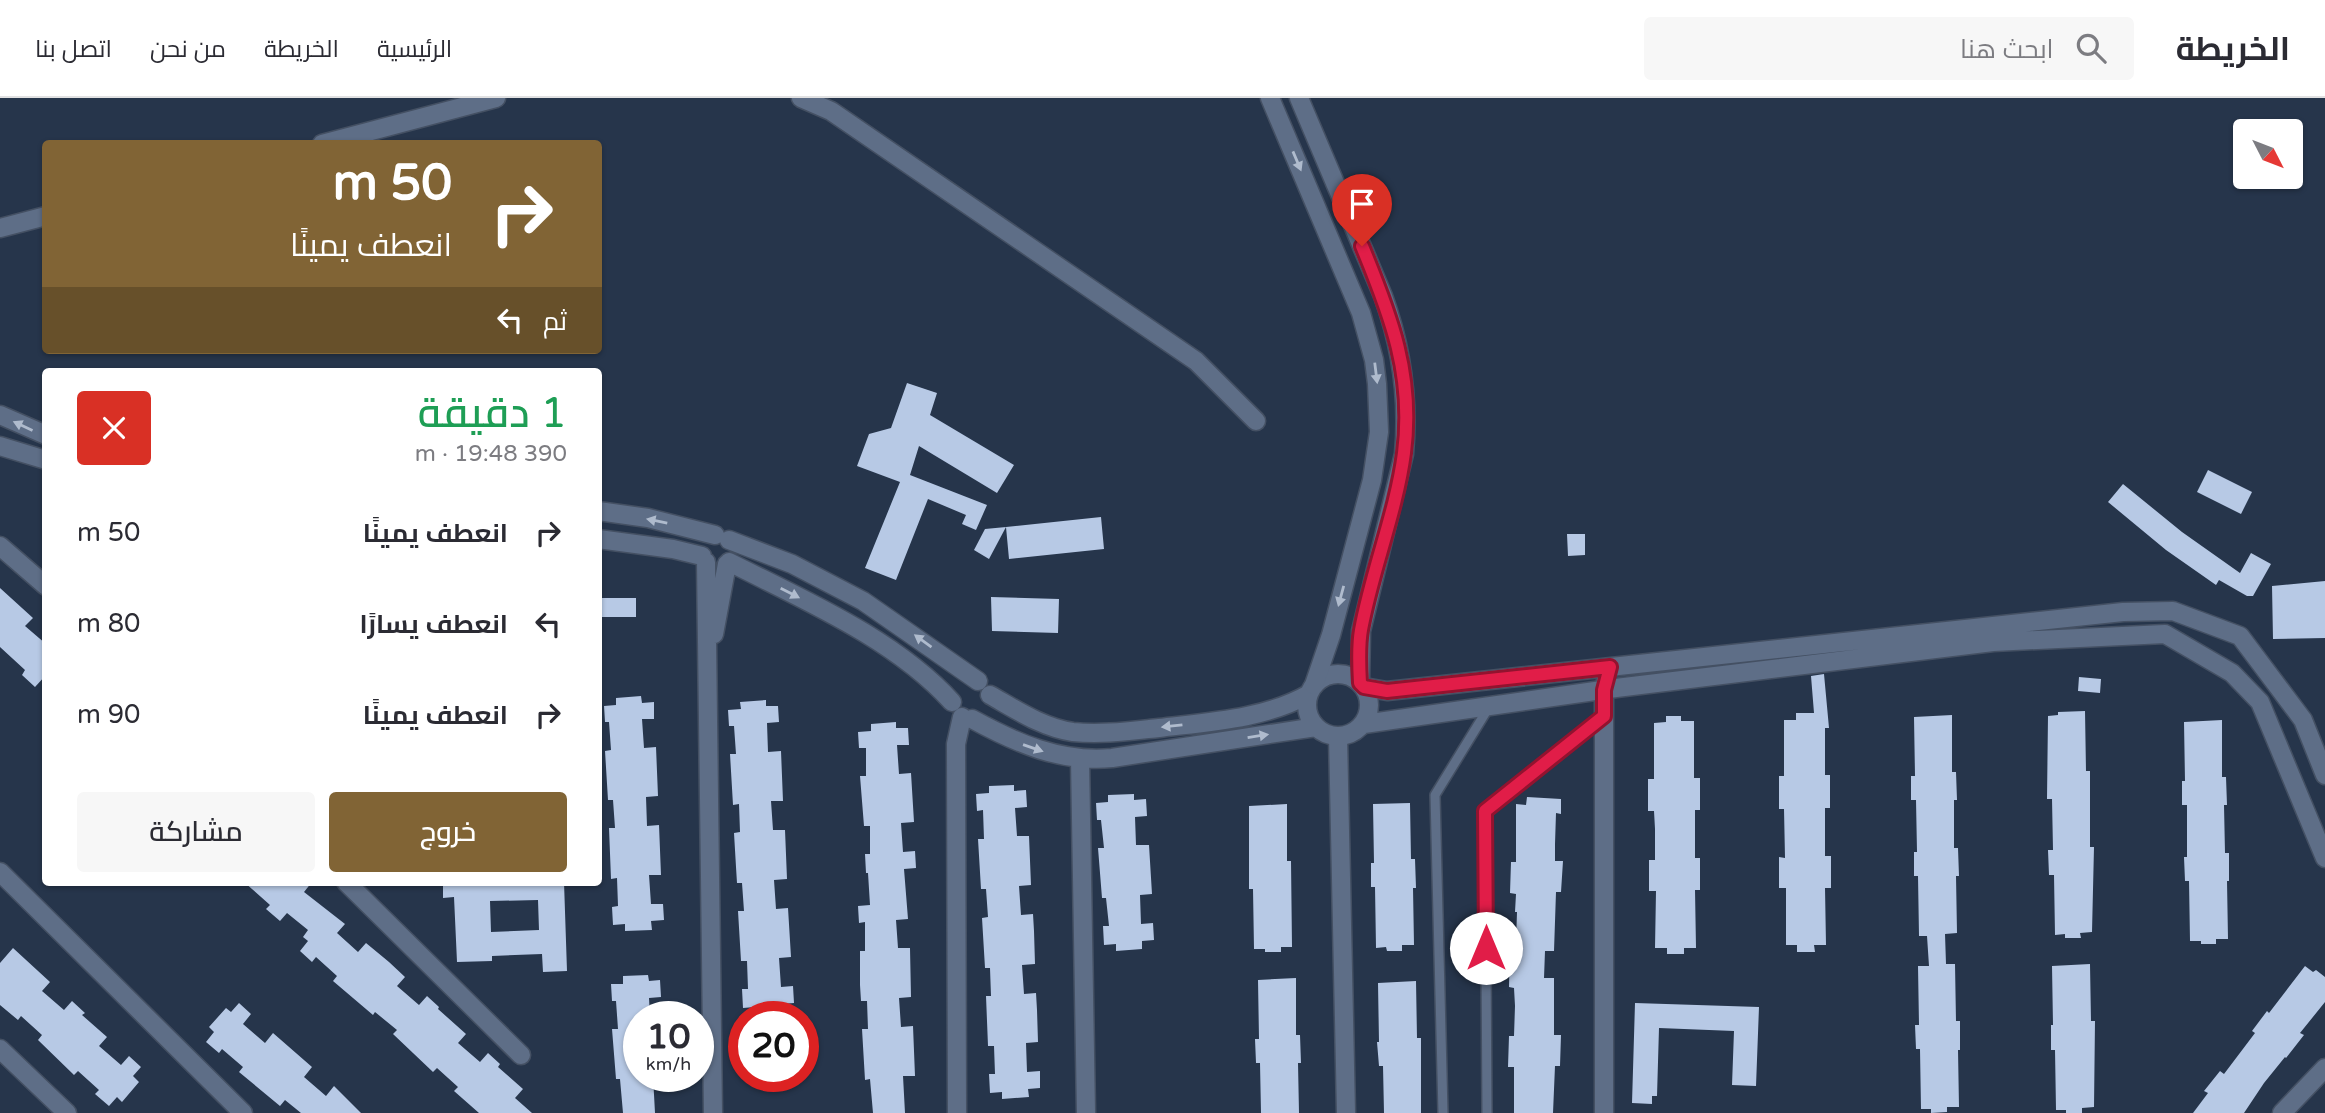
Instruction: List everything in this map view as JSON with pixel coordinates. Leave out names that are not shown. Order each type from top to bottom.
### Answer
[{"type":"street","points":[[337,140],[496,98]]},
{"type":"street","points":[[802,98],[831,111],[1196,361],[1256,421]]},
{"type":"street","points":[[1270,98],[1361,313],[1374,360],[1377,384],[1379,432],[1372,480],[1331,635],[1307,706],[1309,717],[1322,732],[1338,737],[1348,735],[1364,724],[1604,690],[1993,642],[2165,634],[2232,674],[2260,702],[2325,858]]},
{"type":"street","points":[[1299,98],[1383,296],[1392,321],[1404,373],[1404,454],[1361,631],[1362,685],[1369,705],[1364,724]]},
{"type":"street","points":[[0,228],[42,217]]},
{"type":"street","points":[[0,415],[42,433]]},
{"type":"street","points":[[0,446],[42,459]]},
{"type":"street","points":[[602,512],[648,518],[722,537],[792,564],[863,601],[914,634],[984,688],[986,710],[962,713]]},
{"type":"street","points":[[713,1113],[704,542],[722,537]]},
{"type":"street","points":[[708,665],[728,563],[734,554],[722,537]]},
{"type":"street","points":[[602,540],[673,549],[704,559],[714,567],[728,563],[862,633],[915,668],[940,689],[962,713],[1029,746],[1080,759],[1112,758],[1316,727]]},
{"type":"street","points":[[0,546],[42,583]]},
{"type":"street","points":[[957,1113],[956,744],[962,713],[953,691],[961,682],[972,679],[1027,715],[1061,729],[1096,733],[1192,724],[1255,714],[1283,707],[1332,675],[1342,674],[1362,685],[1387,691],[2123,612],[2173,611],[2240,635],[2303,720],[2325,775]]},
{"type":"street","points":[[1604,1113],[1604,690],[1610,667]]},
{"type":"street","points":[[1338,737],[1346,1113]]},
{"type":"street","points":[[1080,759],[1086,1113]]},
{"type":"street","points":[[0,872],[243,1113]]},
{"type":"street","points":[[350,886],[521,1055]]},
{"type":"street","points":[[0,1049],[67,1113]]},
{"type":"street","points":[[2283,1113],[2325,1068]]},
{"type":"lane","points":[[1443,1113],[1435,795],[1489,707]]},
{"type":"lane","points":[[1487,1113],[1485,811],[1604,716]]},
{"type":"building","points":[[907,383],[937,393],[930,415],[1014,465],[997,493],[919,446],[910,475],[987,505],[976,530],[962,524],[966,515],[928,499],[896,580],[865,568],[900,482],[857,466],[869,434],[891,428]]},
{"type":"building","points":[[2208,470],[2252,492],[2241,514],[2197,492]]},
{"type":"building","points":[[2123,484],[2182,532],[2240,573],[2251,553],[2271,564],[2253,596],[2247,596],[2219,580],[2216,585],[2166,550],[2108,502]]},
{"type":"building","points":[[1101,517],[1104,549],[1009,559],[1006,527]]},
{"type":"building","points":[[1006,527],[989,559],[974,550],[985,529]]},
{"type":"building","points":[[1567,534],[1585,534],[1585,555],[1568,556]]},
{"type":"building","points":[[2325,581],[2325,638],[2273,639],[2272,586]]},
{"type":"building","points":[[0,588],[33,618],[25,626],[42,641],[42,679],[35,687],[22,675],[25,670],[0,647]]},
{"type":"building","points":[[991,597],[1059,599],[1058,633],[992,631]]},
{"type":"building","points":[[602,598],[636,598],[636,617],[602,617]]},
{"type":"building","points":[[1824,674],[1829,728],[1825,728],[1825,775],[1830,775],[1830,808],[1825,808],[1825,856],[1831,856],[1831,888],[1825,888],[1826,945],[1814,945],[1815,952],[1797,952],[1797,945],[1786,945],[1786,888],[1779,888],[1779,857],[1785,858],[1784,809],[1779,809],[1779,776],[1784,776],[1784,720],[1796,720],[1796,713],[1814,713],[1811,676]]},
{"type":"building","points":[[2079,677],[2101,679],[2100,693],[2078,691]]},
{"type":"building","points":[[641,696],[642,703],[654,702],[654,719],[642,719],[644,748],[656,747],[658,796],[646,797],[647,826],[659,825],[661,875],[649,875],[651,904],[663,904],[664,920],[651,921],[652,930],[625,931],[625,924],[613,925],[612,907],[618,906],[617,878],[611,879],[609,828],[615,828],[613,800],[608,800],[605,751],[611,750],[609,722],[605,722],[604,706],[616,705],[616,698]]},
{"type":"building","points":[[766,700],[766,706],[778,706],[779,722],[767,723],[768,752],[781,751],[783,801],[771,801],[773,830],[785,830],[787,879],[774,880],[776,909],[788,908],[791,957],[779,958],[781,987],[793,986],[794,1001],[743,1001],[742,989],[748,989],[747,961],[741,961],[738,911],[744,911],[742,883],[737,883],[734,833],[740,832],[739,804],[733,805],[730,754],[736,754],[734,726],[729,726],[728,710],[741,709],[740,702]]},
{"type":"building","points":[[2085,711],[2086,771],[2090,771],[2090,847],[2094,847],[2092,932],[2080,933],[2081,938],[2065,938],[2065,934],[2055,935],[2054,875],[2049,875],[2048,850],[2053,850],[2052,799],[2047,799],[2048,716],[2058,715],[2058,712]]},
{"type":"building","points":[[1952,715],[1952,772],[1956,772],[1957,800],[1954,800],[1954,848],[1958,848],[1959,876],[1956,876],[1957,933],[1945,934],[1946,964],[1955,964],[1956,1021],[1960,1021],[1959,1107],[1947,1107],[1947,1112],[1931,1113],[1931,1109],[1921,1109],[1920,1049],[1916,1049],[1915,1025],[1919,1025],[1918,966],[1929,966],[1927,936],[1919,936],[1918,876],[1914,876],[1914,852],[1917,852],[1916,800],[1911,800],[1911,776],[1915,776],[1914,717]]},
{"type":"building","points":[[1666,716],[1681,716],[1681,721],[1694,721],[1694,778],[1700,778],[1700,810],[1695,810],[1695,858],[1700,858],[1700,890],[1695,890],[1696,948],[1684,948],[1684,954],[1667,954],[1667,948],[1655,948],[1656,891],[1649,891],[1649,860],[1655,860],[1655,829],[1654,811],[1648,811],[1648,779],[1654,779],[1654,723],[1666,722]]},
{"type":"building","points":[[2222,720],[2222,777],[2226,777],[2227,805],[2224,805],[2225,853],[2229,853],[2228,939],[2216,939],[2216,944],[2201,944],[2201,941],[2190,941],[2189,881],[2185,881],[2187,805],[2182,805],[2182,781],[2185,781],[2184,722]]},
{"type":"building","points":[[896,722],[896,728],[908,728],[909,745],[897,745],[899,774],[911,773],[914,822],[901,823],[903,852],[915,851],[916,868],[904,869],[908,919],[896,920],[898,948],[910,948],[911,997],[899,998],[901,1027],[913,1026],[915,1076],[903,1076],[905,1113],[873,1113],[870,1079],[865,1080],[862,1029],[868,1029],[867,1001],[861,1001],[860,985],[860,951],[865,951],[865,922],[859,923],[858,906],[870,905],[865,854],[870,854],[870,826],[864,826],[860,776],[866,776],[866,748],[859,748],[858,732],[871,731],[871,724]]},
{"type":"building","points":[[1014,785],[1014,791],[1026,790],[1027,807],[1015,808],[1017,836],[1029,836],[1031,885],[1019,886],[1021,915],[1033,914],[1034,931],[1035,964],[1022,965],[1024,994],[1036,993],[1037,1010],[1038,1042],[1026,1043],[1027,1072],[1040,1071],[1040,1088],[1028,1089],[1029,1097],[1002,1099],[1002,1092],[990,1093],[989,1074],[995,1074],[994,1046],[988,1046],[986,996],[991,996],[990,968],[985,968],[982,918],[988,917],[986,889],[981,889],[978,839],[984,839],[983,810],[977,811],[976,794],[989,793],[989,786]]},
{"type":"building","points":[[1134,794],[1134,800],[1146,799],[1147,816],[1135,817],[1136,845],[1149,845],[1152,894],[1140,895],[1141,924],[1153,923],[1154,940],[1142,941],[1142,949],[1116,951],[1116,944],[1104,945],[1103,926],[1109,926],[1106,898],[1102,898],[1098,848],[1104,848],[1096,803],[1108,802],[1108,795]]},
{"type":"building","points":[[1527,797],[1561,799],[1561,814],[1556,813],[1555,861],[1563,861],[1561,892],[1556,892],[1554,951],[1545,951],[1544,978],[1554,978],[1554,1035],[1561,1035],[1560,1066],[1555,1066],[1553,1113],[1514,1113],[1514,1067],[1508,1067],[1509,1036],[1514,1036],[1515,1006],[1514,988],[1509,987],[1510,941],[1516,942],[1517,912],[1516,894],[1510,893],[1511,862],[1516,862],[1516,804],[1526,805]]},
{"type":"building","points":[[1410,803],[1411,859],[1415,859],[1416,888],[1413,888],[1414,945],[1402,945],[1402,951],[1387,951],[1386,947],[1376,948],[1375,887],[1371,887],[1371,863],[1374,863],[1373,804]]},
{"type":"building","points":[[1287,804],[1292,947],[1281,947],[1281,952],[1265,952],[1265,949],[1254,949],[1253,889],[1249,889],[1249,806]]},
{"type":"building","points":[[249,886],[309,886],[304,892],[345,924],[337,933],[358,952],[366,943],[389,962],[405,977],[397,986],[419,1005],[427,996],[439,1007],[438,1009],[466,1034],[458,1043],[480,1062],[488,1053],[500,1064],[498,1067],[523,1089],[515,1098],[532,1113],[479,1113],[454,1091],[458,1087],[437,1068],[433,1072],[393,1034],[397,1030],[375,1012],[373,1015],[333,981],[337,976],[316,957],[312,962],[300,951],[308,941],[303,937],[308,930],[287,913],[280,921],[266,909],[270,905]]},
{"type":"building","points":[[443,886],[564,886],[567,971],[543,972],[542,954],[492,956],[492,961],[457,962],[454,897],[443,898]],"holes":[[[538,900],[539,930],[491,932],[490,901]]]},
{"type":"building","points":[[13,948],[50,982],[42,991],[64,1010],[72,1001],[85,1013],[82,1015],[107,1037],[99,1046],[121,1065],[129,1056],[141,1067],[133,1076],[139,1082],[122,1102],[117,1097],[109,1106],[95,1094],[99,1090],[78,1071],[74,1075],[38,1040],[42,1035],[21,1016],[18,1020],[0,1005],[0,963]]},
{"type":"building","points":[[2090,964],[2091,1021],[2095,1021],[2094,1107],[2082,1108],[2082,1113],[2066,1113],[2066,1110],[2056,1110],[2055,1050],[2051,1050],[2052,966]]},
{"type":"building","points":[[2305,966],[2325,977],[2325,1002],[2300,1033],[2304,1035],[2264,1083],[2244,1113],[2193,1113],[2208,1093],[2204,1091],[2220,1071],[2224,1074],[2255,1033],[2252,1031],[2267,1011],[2269,1013]]},
{"type":"building","points":[[648,975],[649,981],[660,980],[661,997],[649,998],[649,1001],[623,1001],[623,1092],[654,1092],[655,1113],[623,1113],[620,1079],[616,1079],[612,1029],[618,1029],[616,1001],[612,1001],[611,984],[623,984],[623,976]]},
{"type":"building","points":[[1296,978],[1296,1035],[1300,1035],[1301,1063],[1298,1063],[1299,1113],[1261,1113],[1260,1063],[1256,1063],[1255,1039],[1259,1039],[1258,980]]},
{"type":"building","points":[[1416,981],[1417,1038],[1421,1038],[1421,1113],[1384,1113],[1383,1066],[1379,1066],[1377,1042],[1378,983]]},
{"type":"building","points":[[239,1003],[251,1014],[243,1024],[265,1043],[273,1033],[312,1067],[304,1077],[326,1096],[334,1086],[361,1113],[301,1113],[285,1100],[280,1106],[239,1072],[243,1067],[222,1049],[219,1053],[206,1042],[214,1032],[209,1027],[226,1008],[231,1012]]},
{"type":"building","points":[[1635,1003],[1759,1007],[1756,1086],[1732,1085],[1734,1031],[1659,1028],[1657,1096],[1652,1096],[1652,1104],[1632,1103]]},
{"type":"route","points":[[1362,246],[1383,296],[1399,347],[1404,373],[1406,427],[1404,454],[1361,631],[1360,683],[1364,687],[1387,691],[1610,667],[1604,690],[1604,716],[1485,811],[1486,948]]}]
